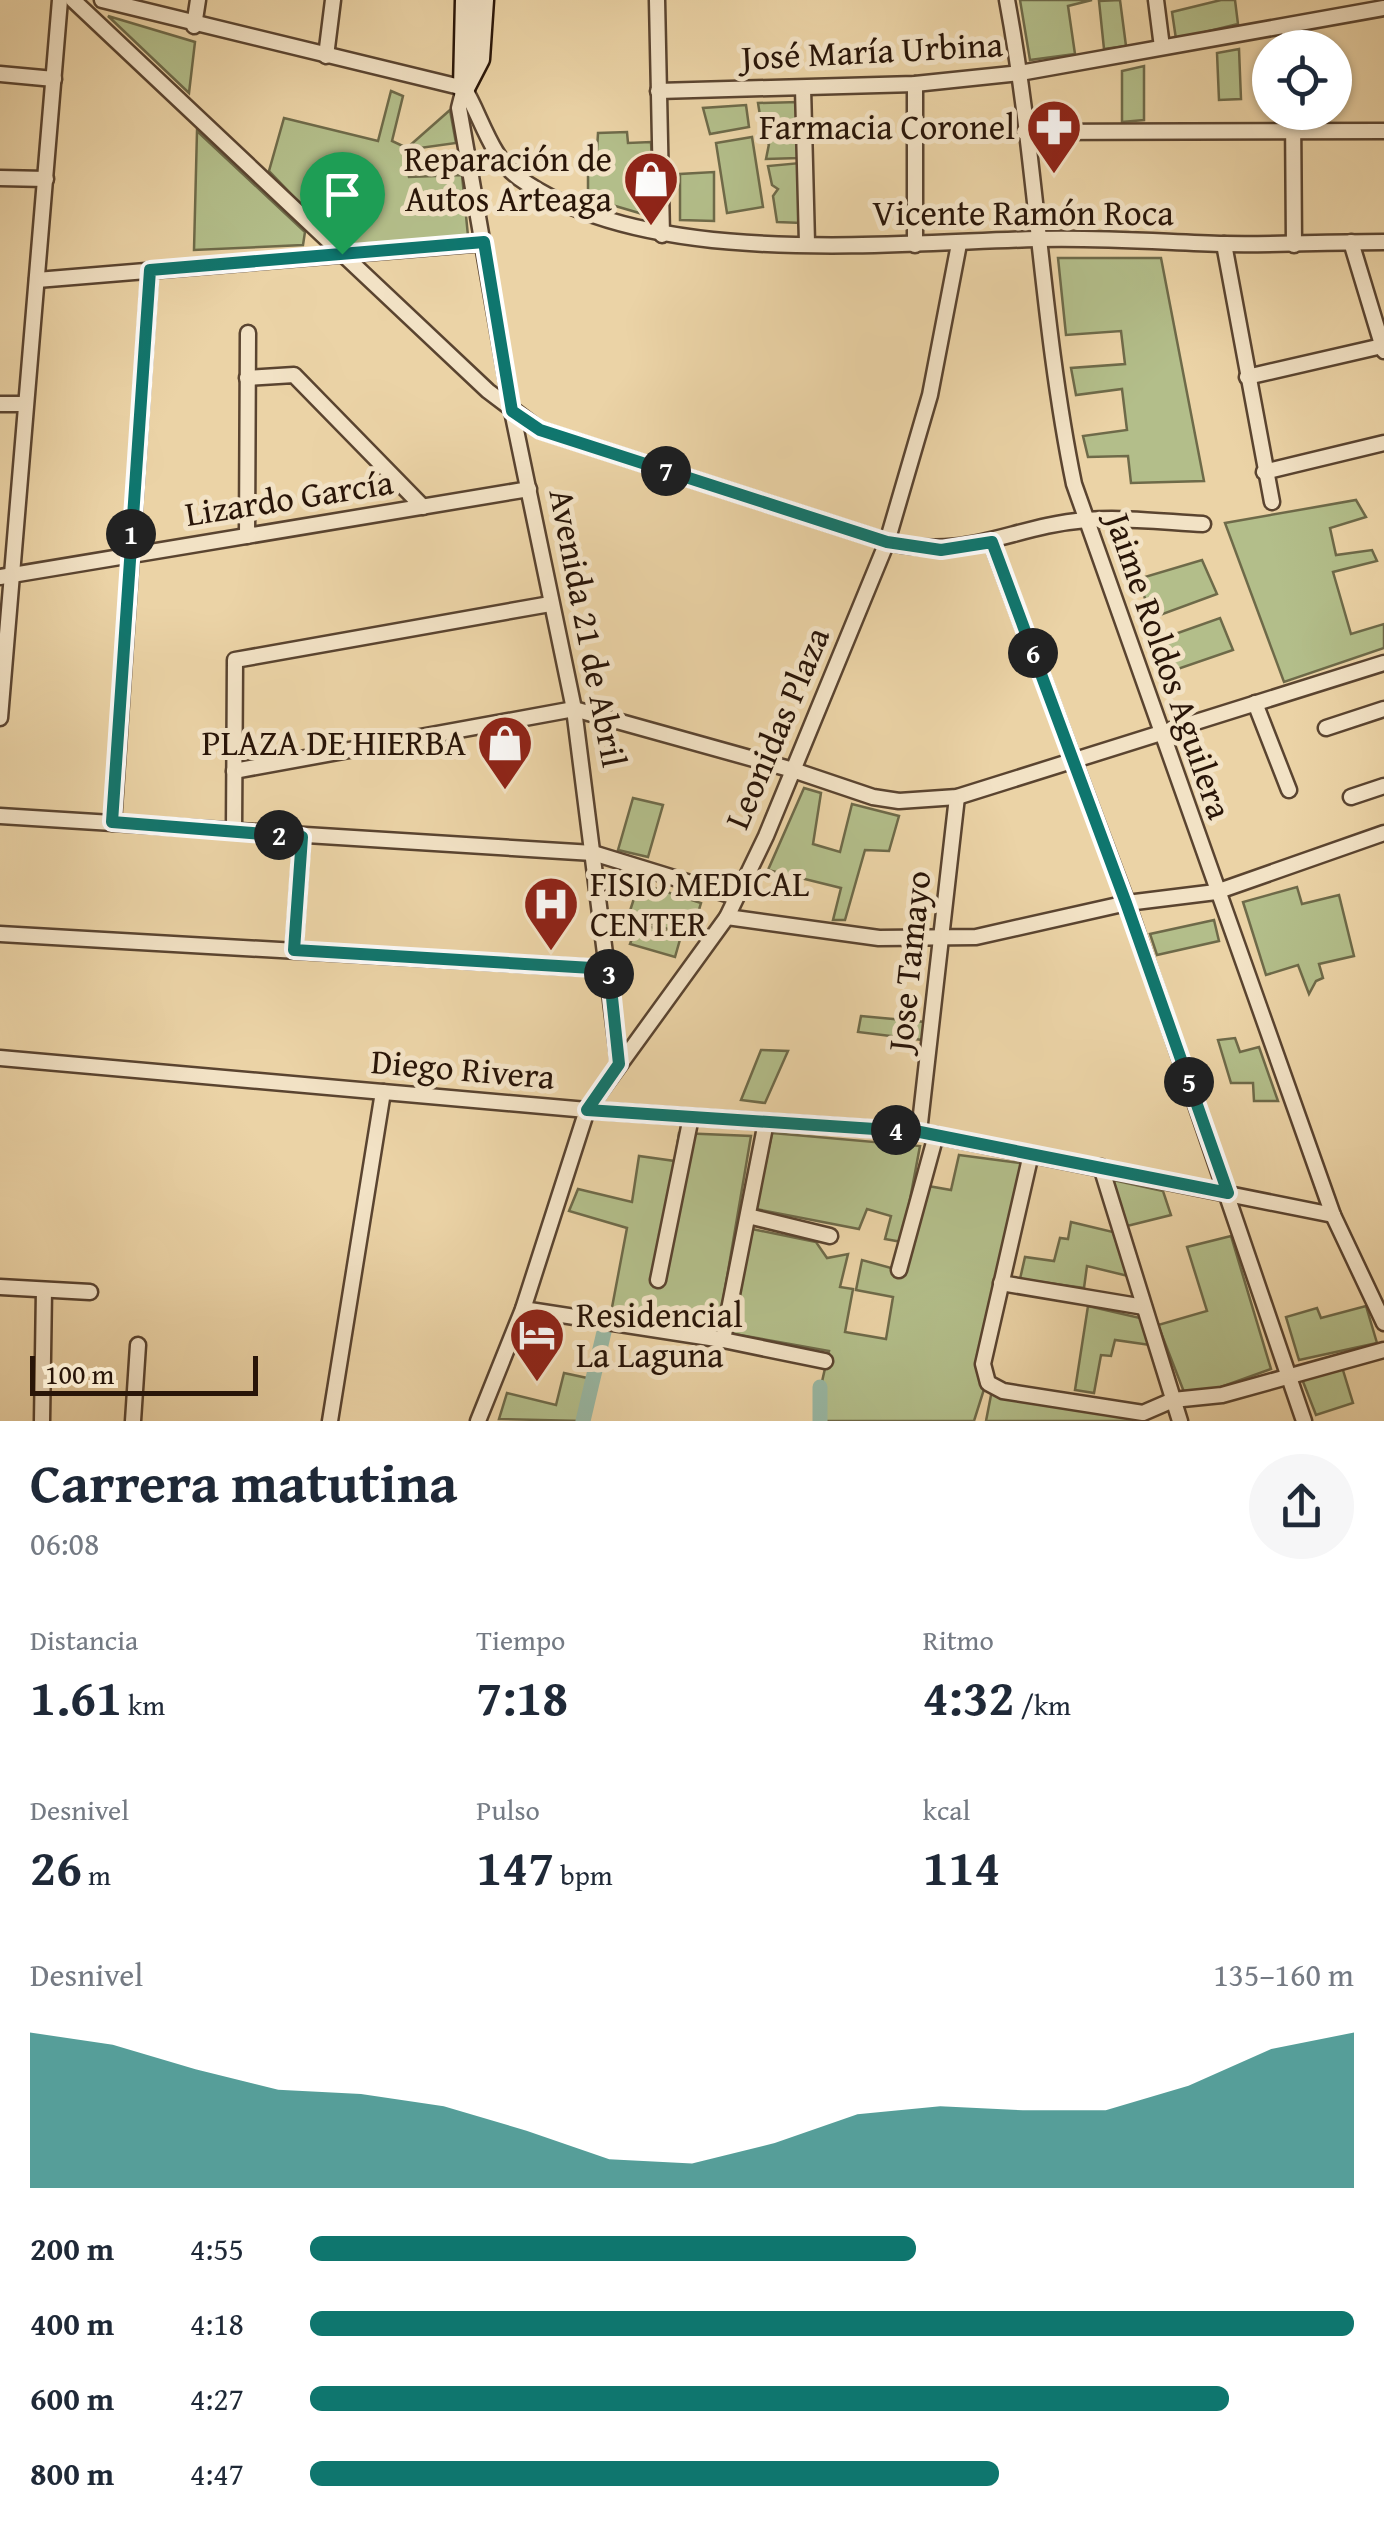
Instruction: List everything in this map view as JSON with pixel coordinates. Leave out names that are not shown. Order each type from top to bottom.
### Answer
[{"type":"main road","name":"Avenida 21 de Abril","points":[[464,88],[466,0]]},
{"type":"main road","name":"Avenida 21 de Abril","points":[[464,88],[479,60],[483,0]]},
{"type":"street","points":[[0,718],[6,576],[37,280],[60,0]]},
{"type":"street","points":[[73,0],[512,411],[540,430],[887,542],[941,550],[1085,520],[1203,524]]},
{"type":"street","points":[[102,0],[194,26],[464,88]]},
{"type":"street","points":[[194,26],[198,0]]},
{"type":"street","points":[[326,56],[333,0]]},
{"type":"street","points":[[657,0],[662,234]]},
{"type":"street","name":"Jaime Roldos Aguilera","points":[[1007,0],[1020,72],[1053,376],[1085,520],[1333,1214],[1384,1323]]},
{"type":"street","points":[[1156,0],[1162,47]]},
{"type":"street","name":"José María Urbina","points":[[658,91],[915,84],[1020,72],[1384,8]]},
{"type":"street","points":[[1289,26],[1289,30]]},
{"type":"street","points":[[0,74],[54,80]]},
{"type":"street","points":[[915,84],[915,245]]},
{"type":"street","name":"Vicente Ramón Roca","points":[[464,88],[492,144],[516,176],[593,214],[662,234],[915,245],[1038,239],[1294,245],[1384,242]]},
{"type":"street","name":"Avenida 21 de Abril","points":[[464,88],[459,108],[512,411],[574,709],[619,1064]]},
{"type":"street","points":[[804,88],[807,243]]},
{"type":"street","points":[[1024,132],[1252,129]]},
{"type":"street","points":[[1294,130],[1294,245]]},
{"type":"street","points":[[1339,130],[1384,131]]},
{"type":"street","points":[[0,178],[46,179]]},
{"type":"street","points":[[37,280],[484,242]]},
{"type":"street","points":[[1247,378],[1383,349],[1351,242]]},
{"type":"street","name":"Leonidas Plaza","points":[[478,1421],[523,1309],[587,1110],[726,917],[793,770],[887,542],[930,396],[958,244]]},
{"type":"street","points":[[1224,244],[1272,502]]},
{"type":"street","points":[[112,822],[150,270]]},
{"type":"street","points":[[246,536],[248,333]]},
{"type":"street","points":[[247,378],[294,375],[423,507]]},
{"type":"street","points":[[0,404],[23,404]]},
{"type":"street","points":[[1264,472],[1384,443]]},
{"type":"street","name":"Lizardo García","points":[[6,576],[529,489]]},
{"type":"street","points":[[992,542],[1126,903],[1304,1421]]},
{"type":"street","points":[[234,831],[235,660],[550,604]]},
{"type":"street","points":[[234,770],[574,709],[793,770],[873,797],[899,801],[958,797],[1384,662]]},
{"type":"street","points":[[1255,703],[1289,790]]},
{"type":"street","points":[[1326,728],[1384,709]]},
{"type":"street","points":[[1351,797],[1384,786]]},
{"type":"street","name":"Jose Tamayo","points":[[920,1132],[958,797]]},
{"type":"street","points":[[0,816],[593,853],[736,897]]},
{"type":"street","points":[[726,917],[824,932],[942,940],[976,937],[1126,903],[1216,892],[1384,833]]},
{"type":"street","points":[[294,950],[302,837]]},
{"type":"street","points":[[0,934],[609,969]]},
{"type":"street","name":"Diego Rivera","points":[[0,1058],[587,1110],[920,1132],[1333,1214]]},
{"type":"street","points":[[330,1421],[383,1092]]},
{"type":"street","points":[[658,1280],[692,1117]]},
{"type":"street","points":[[723,1340],[766,1122]]},
{"type":"street","points":[[899,1270],[936,1135]]},
{"type":"street","points":[[1032,1154],[982,1364],[988,1383],[1003,1392],[1156,1415],[1173,1400],[1222,1395],[1384,1350]]},
{"type":"street","points":[[1100,1167],[1180,1421]]},
{"type":"street","points":[[748,1216],[830,1236]]},
{"type":"street","points":[[1002,1283],[1144,1307]]},
{"type":"street","points":[[0,1288],[90,1292]]},
{"type":"street","points":[[42,1421],[44,1290]]},
{"type":"street","points":[[523,1309],[723,1340],[825,1361]]},
{"type":"street","points":[[133,1421],[138,1346]]},
{"type":"green space","points":[[1020,0],[1092,0],[1068,6],[1075,54],[1030,60]]},
{"type":"green space","points":[[1120,0],[1126,46],[1104,49],[1099,1]]},
{"type":"green space","points":[[1235,0],[1238,24],[1176,39],[1172,12]]},
{"type":"green space","points":[[108,16],[195,42],[189,93]]},
{"type":"green space","points":[[1239,49],[1241,99],[1219,100],[1217,53]]},
{"type":"green space","points":[[1144,66],[1144,120],[1122,122],[1122,71]]},
{"type":"green space","points":[[391,91],[403,96],[392,141],[407,148],[450,110],[456,143],[405,150],[409,177],[462,175],[468,236],[343,248],[269,171],[284,118],[378,141]]},
{"type":"green space","points":[[798,102],[799,158],[766,159],[769,144],[764,141],[758,103]]},
{"type":"green space","points":[[746,105],[749,127],[710,134],[703,108]]},
{"type":"green space","points":[[197,131],[305,232],[303,245],[194,250]]},
{"type":"green space","points":[[627,132],[628,143],[651,142],[654,205],[646,215],[588,198],[588,150],[597,151],[598,133]]},
{"type":"green space","points":[[752,137],[763,207],[727,213],[716,143]]},
{"type":"green space","points":[[800,163],[802,223],[777,222],[773,196],[778,189],[772,185],[768,166]]},
{"type":"green space","points":[[714,172],[714,221],[680,220],[680,174]]},
{"type":"green space","points":[[1058,258],[1161,258],[1204,481],[1131,483],[1128,456],[1088,457],[1083,436],[1127,430],[1122,389],[1076,395],[1071,368],[1125,364],[1121,331],[1066,335]]},
{"type":"green space","points":[[1356,500],[1366,517],[1330,528],[1336,555],[1372,550],[1377,561],[1333,572],[1351,634],[1384,624],[1384,648],[1284,682],[1225,523]]},
{"type":"green space","points":[[1202,560],[1217,594],[1152,618],[1138,579]]},
{"type":"green space","points":[[1220,618],[1233,650],[1172,671],[1158,640]]},
{"type":"green space","points":[[804,788],[821,793],[813,844],[840,852],[852,804],[899,816],[889,851],[865,850],[845,920],[833,920],[841,888],[768,870]]},
{"type":"green space","points":[[633,798],[663,805],[648,857],[618,850]]},
{"type":"green space","points":[[639,883],[701,903],[691,936],[628,917]]},
{"type":"green space","points":[[1297,887],[1302,904],[1339,895],[1354,956],[1319,964],[1323,978],[1316,981],[1309,994],[1298,965],[1266,975],[1243,902]]},
{"type":"green space","points":[[1214,920],[1219,941],[1157,955],[1150,934]]},
{"type":"green space","points":[[638,923],[681,936],[675,957],[630,944]]},
{"type":"green space","points":[[861,1016],[925,1022],[923,1040],[858,1032]]},
{"type":"green space","points":[[1235,1038],[1240,1052],[1259,1047],[1278,1101],[1254,1101],[1253,1083],[1231,1083],[1218,1040]]},
{"type":"green space","points":[[761,1050],[788,1051],[765,1103],[741,1100]]},
{"type":"green space","points":[[679,1133],[751,1136],[717,1336],[610,1318],[627,1228],[569,1211],[578,1189],[632,1202],[639,1156],[675,1161]]},
{"type":"green space","points":[[772,1133],[920,1146],[902,1242],[885,1239],[891,1216],[867,1209],[859,1229],[756,1209]]},
{"type":"green space","points":[[959,1155],[1027,1164],[986,1383],[974,1421],[820,1421],[821,1386],[829,1351],[729,1333],[752,1229],[816,1242],[827,1258],[848,1254],[840,1287],[853,1289],[845,1332],[886,1339],[893,1297],[856,1290],[862,1260],[902,1271],[928,1186],[951,1190]]},
{"type":"green space","points":[[1113,1180],[1163,1191],[1171,1215],[1127,1226]]},
{"type":"green space","points":[[1071,1222],[1113,1232],[1128,1276],[1087,1266],[1084,1288],[1020,1279],[1025,1257],[1054,1261],[1060,1238],[1068,1239]]},
{"type":"green space","points":[[1231,1236],[1271,1369],[1207,1392],[1184,1392],[1158,1325],[1207,1311],[1187,1247]]},
{"type":"green space","points":[[1088,1306],[1140,1318],[1150,1345],[1115,1340],[1111,1356],[1101,1355],[1094,1393],[1075,1390]]},
{"type":"green space","points":[[1366,1306],[1377,1343],[1299,1360],[1286,1317],[1317,1308],[1321,1318]]},
{"type":"green space","points":[[1342,1367],[1353,1403],[1316,1415],[1302,1379]]},
{"type":"green space","points":[[564,1373],[592,1379],[582,1421],[499,1419],[507,1393],[556,1405]]},
{"type":"green space","points":[[992,1390],[1145,1421],[986,1421]]},
{"type":"waterway","points":[[583,1421],[604,1332]]},
{"type":"waterway","points":[[820,1387],[820,1421]]},
{"type":"place","name":"Farmacia Coronel","points":[[1054,176]]},
{"type":"place","name":"Reparación de Autos Arteaga","points":[[651,228]]},
{"type":"place","name":"PLAZA DE HIERBA","points":[[505,792]]},
{"type":"place","name":"FISIO MEDICAL CENTER","points":[[551,953]]},
{"type":"place","name":"Residencial La Laguna","points":[[537,1384]]},
{"type":"route","points":[[484,242],[512,411],[540,430],[887,542],[941,550],[992,542],[1228,1193],[920,1132],[587,1110],[619,1064],[609,969],[294,950],[302,837],[112,822],[150,270],[342,254],[484,242]]}]
